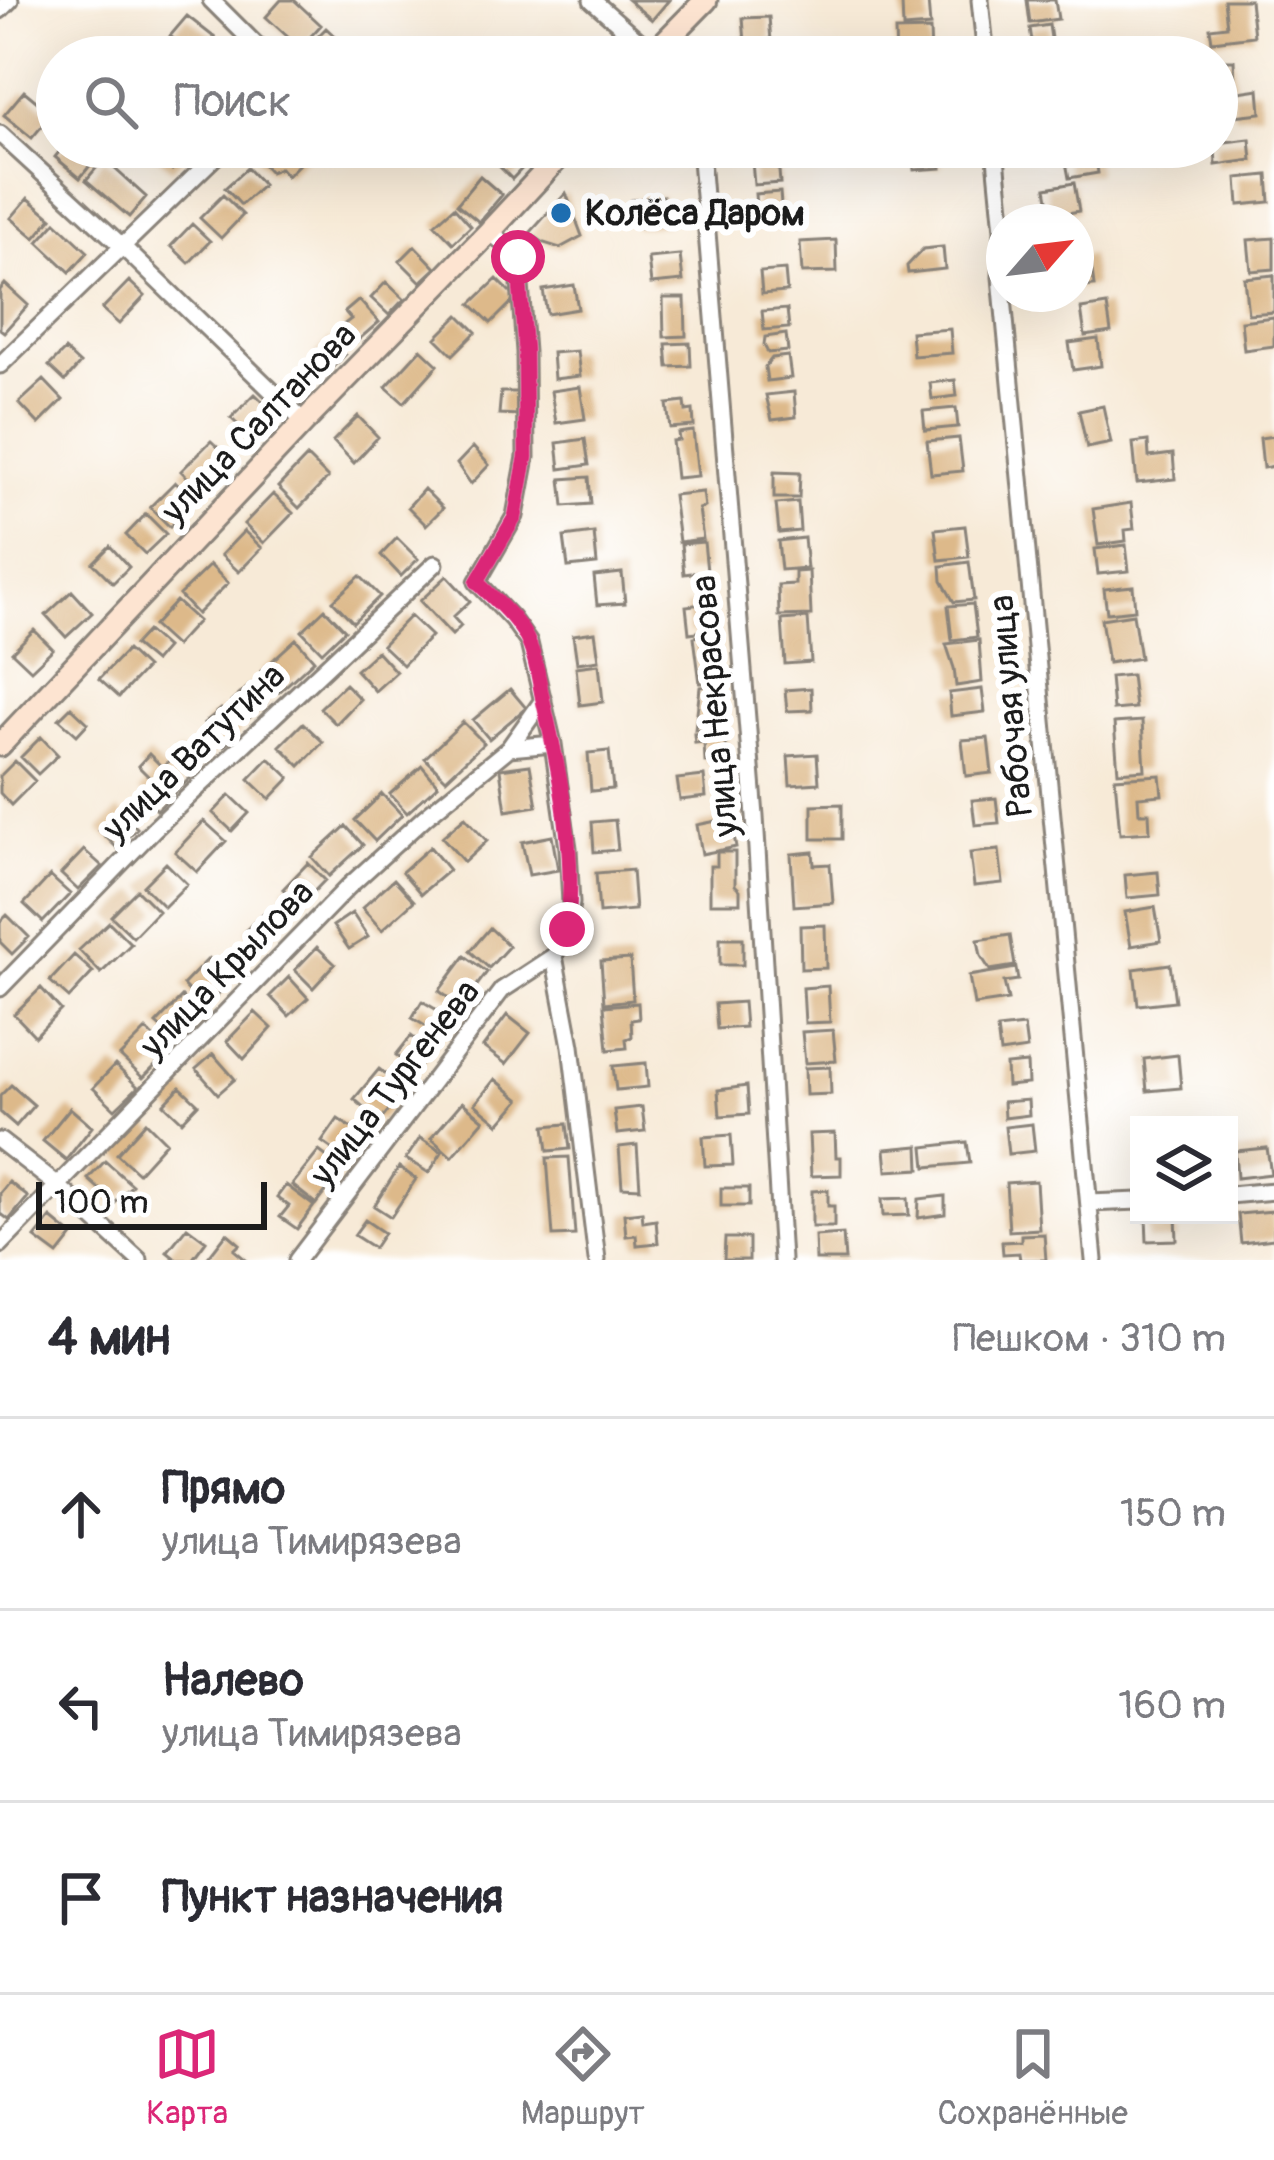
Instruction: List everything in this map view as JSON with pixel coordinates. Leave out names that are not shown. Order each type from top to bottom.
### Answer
[{"type":"main road","points":[[673,36],[706,0]]},
{"type":"main road","name":"улица Салтанова","points":[[0,745],[548,168]]},
{"type":"street","points":[[0,10],[10,0]]},
{"type":"street","points":[[211,0],[247,36]]},
{"type":"street","points":[[592,0],[632,36]]},
{"type":"street","points":[[980,0],[984,36]]},
{"type":"street","points":[[0,134],[36,167]]},
{"type":"street","points":[[37,168],[304,422]]},
{"type":"street","points":[[0,365],[204,168]]},
{"type":"street","name":"улица Некрасова","points":[[702,168],[755,816],[782,1260]]},
{"type":"street","name":"Рабочая улица","points":[[997,168],[1004,230],[1001,277],[1094,1260]]},
{"type":"street","points":[[490,231],[518,257],[526,457],[515,517],[477,582],[530,643],[553,744],[571,903],[567,929],[554,956],[571,1046],[597,1260]]},
{"type":"street","name":"улица Ватутина","points":[[0,988],[154,829],[435,564]]},
{"type":"street","name":"улица Крылова","points":[[0,1245],[348,887],[509,748],[543,700]]},
{"type":"street","points":[[509,748],[553,744]]},
{"type":"street","name":"улица Тургенева","points":[[297,1260],[502,990],[554,956]]},
{"type":"street","points":[[0,1141],[139,1260]]},
{"type":"street","points":[[1238,1194],[1274,1191]]},
{"type":"street","points":[[1089,1203],[1130,1201]]},
{"type":"building","points":[[281,0],[294,0],[321,25],[311,36],[287,36],[266,17]]},
{"type":"building","points":[[628,0],[669,0],[652,20]]},
{"type":"building","points":[[1027,0],[1055,0],[1058,19],[1030,23]]},
{"type":"building","points":[[1224,0],[1250,0],[1254,36],[1211,36],[1210,28],[1227,26]]},
{"type":"building","points":[[928,1],[930,26],[903,28],[902,3]]},
{"type":"building","points":[[187,16],[213,36],[170,36]]},
{"type":"building","points":[[769,17],[771,36],[744,36],[743,18]]},
{"type":"building","points":[[1049,25],[1051,36],[1031,36],[1030,28]]},
{"type":"building","points":[[930,30],[930,36],[895,36],[895,31]]},
{"type":"building","points":[[1259,89],[1261,113],[1238,116],[1238,92]]},
{"type":"building","points":[[24,91],[36,101],[36,133],[32,138],[4,115]]},
{"type":"building","points":[[1250,139],[1252,160],[1238,162],[1238,140]]},
{"type":"building","points":[[68,168],[88,168],[80,178]]},
{"type":"building","points":[[96,168],[114,168],[146,197],[129,217],[86,180]]},
{"type":"building","points":[[247,168],[263,185],[241,205],[225,188]]},
{"type":"building","points":[[501,168],[522,168],[512,179]]},
{"type":"building","points":[[753,168],[779,168],[780,183],[754,185]]},
{"type":"building","points":[[1067,168],[1097,168],[1098,173],[1069,178]]},
{"type":"building","points":[[1268,175],[1270,202],[1239,205],[1237,178]]},
{"type":"building","points":[[480,176],[502,195],[479,222],[457,204]]},
{"type":"building","points":[[1074,183],[1078,204],[1049,204],[1046,188]]},
{"type":"building","points":[[780,192],[782,217],[757,218],[755,194]]},
{"type":"building","name":"Колёса Даром","points":[[566,193],[582,236],[560,248],[530,233]]},
{"type":"building","points":[[223,195],[243,215],[221,238],[200,218]]},
{"type":"building","points":[[663,196],[667,224],[635,228],[631,200]]},
{"type":"building","points":[[28,198],[52,218],[35,238],[11,218]]},
{"type":"building","points":[[454,207],[471,226],[453,243],[435,224]]},
{"type":"building","points":[[56,222],[88,252],[70,272],[38,242]]},
{"type":"building","points":[[192,224],[210,241],[189,263],[171,246]]},
{"type":"building","points":[[1274,238],[1274,269],[1251,271],[1248,240]]},
{"type":"building","points":[[836,240],[837,272],[802,273],[800,242]]},
{"type":"building","points":[[415,246],[436,268],[421,282],[400,261]]},
{"type":"building","points":[[943,247],[945,269],[908,273],[907,266],[923,249]]},
{"type":"building","points":[[680,255],[683,281],[651,284],[648,258]]},
{"type":"building","points":[[785,270],[787,292],[762,294],[760,272]]},
{"type":"building","points":[[1274,275],[1274,312],[1248,314],[1244,278]]},
{"type":"building","points":[[497,279],[516,298],[491,323],[471,304]]},
{"type":"building","points":[[129,281],[145,296],[119,324],[102,309]]},
{"type":"building","points":[[386,282],[404,299],[389,315],[371,298]]},
{"type":"building","points":[[5,284],[28,305],[4,332],[0,329],[0,290]]},
{"type":"building","points":[[574,285],[578,309],[547,314],[543,290]]},
{"type":"building","points":[[663,298],[685,298],[686,336],[664,337]]},
{"type":"building","points":[[359,300],[379,322],[356,342],[342,326],[351,319],[345,312]]},
{"type":"building","points":[[1107,305],[1111,332],[1085,336],[1081,312],[1094,312],[1094,307]]},
{"type":"building","points":[[787,309],[789,328],[764,330],[762,311]]},
{"type":"building","points":[[459,315],[476,332],[453,355],[436,338]]},
{"type":"building","points":[[1274,317],[1274,346],[1244,350],[1241,321]]},
{"type":"building","points":[[950,329],[952,353],[913,356],[911,332]]},
{"type":"building","points":[[786,334],[788,351],[768,353],[765,337]]},
{"type":"building","points":[[330,339],[345,355],[330,370],[315,354]]},
{"type":"building","points":[[1098,339],[1101,366],[1073,370],[1069,343]]},
{"type":"building","points":[[690,343],[691,366],[668,367],[666,344]]},
{"type":"building","points":[[421,349],[438,365],[404,403],[386,387]]},
{"type":"building","points":[[65,350],[80,364],[65,381],[49,366]]},
{"type":"building","points":[[577,351],[580,376],[554,379],[552,353]]},
{"type":"building","points":[[788,356],[791,378],[767,381],[765,367],[772,358]]},
{"type":"building","points":[[44,380],[63,400],[39,424],[19,403]]},
{"type":"building","points":[[955,380],[957,396],[932,399],[930,383]]},
{"type":"building","points":[[580,387],[585,419],[556,423],[551,391]]},
{"type":"building","points":[[501,392],[521,392],[520,415],[499,414]]},
{"type":"building","points":[[794,392],[796,417],[772,420],[766,395]]},
{"type":"building","points":[[255,394],[277,416],[253,440],[231,418]]},
{"type":"building","points":[[685,402],[686,411],[693,410],[694,426],[670,428],[667,404]]},
{"type":"building","points":[[1103,406],[1111,443],[1087,448],[1079,411]]},
{"type":"building","points":[[956,408],[958,427],[925,430],[923,411]]},
{"type":"building","points":[[358,416],[378,437],[354,463],[333,441]]},
{"type":"building","points":[[693,431],[698,476],[676,478],[672,441],[679,440],[678,433]]},
{"type":"building","points":[[1274,436],[1274,466],[1263,468],[1260,438]]},
{"type":"building","points":[[959,438],[963,471],[931,474],[927,441]]},
{"type":"building","points":[[585,439],[589,465],[560,469],[557,443]]},
{"type":"building","points":[[211,441],[235,463],[204,494],[181,471]]},
{"type":"building","points":[[1148,441],[1149,457],[1173,454],[1175,479],[1137,483],[1133,443]]},
{"type":"building","points":[[473,447],[489,465],[471,484],[457,464]]},
{"type":"building","points":[[307,457],[328,478],[299,508],[278,487]]},
{"type":"building","points":[[774,472],[800,473],[799,498],[774,498]]},
{"type":"building","points":[[589,477],[591,504],[564,506],[561,479]]},
{"type":"building","points":[[175,482],[195,501],[170,527],[150,507]]},
{"type":"building","points":[[424,489],[443,508],[426,525],[408,507]]},
{"type":"building","points":[[703,492],[705,507],[699,509],[703,539],[679,542],[673,495]]},
{"type":"building","points":[[273,494],[293,513],[264,543],[244,524]]},
{"type":"building","points":[[798,502],[800,531],[779,533],[776,504]]},
{"type":"building","points":[[1131,503],[1134,529],[1125,530],[1126,541],[1098,545],[1093,509]]},
{"type":"building","points":[[146,514],[166,534],[145,554],[126,535]]},
{"type":"building","points":[[965,526],[969,557],[939,560],[935,529]]},
{"type":"building","points":[[244,531],[262,548],[239,572],[221,555]]},
{"type":"building","points":[[594,533],[597,564],[568,567],[564,537]]},
{"type":"building","points":[[397,538],[418,559],[401,576],[381,555]]},
{"type":"building","points":[[804,538],[807,568],[781,570],[778,541]]},
{"type":"building","points":[[704,542],[707,571],[684,574],[681,544]]},
{"type":"building","points":[[1126,545],[1129,571],[1098,574],[1095,549]]},
{"type":"building","points":[[110,546],[129,567],[113,583],[93,563]]},
{"type":"building","points":[[969,562],[974,600],[954,602],[942,581],[941,566]]},
{"type":"building","points":[[210,565],[228,583],[197,614],[179,595]]},
{"type":"building","points":[[809,571],[811,615],[779,616],[778,585],[795,584],[795,572]]},
{"type":"building","points":[[622,573],[625,603],[597,605],[594,576]]},
{"type":"building","points":[[360,576],[380,596],[353,622],[333,601]]},
{"type":"building","points":[[447,576],[470,601],[453,617],[461,626],[452,635],[420,601]]},
{"type":"building","points":[[1133,586],[1135,610],[1107,613],[1104,589]]},
{"type":"building","points":[[72,591],[92,613],[66,637],[46,615]]},
{"type":"building","points":[[176,601],[198,621],[175,646],[153,626]]},
{"type":"building","points":[[711,603],[714,630],[689,633],[686,606]]},
{"type":"building","points":[[973,604],[977,637],[952,640],[948,606]]},
{"type":"building","points":[[325,609],[345,630],[322,652],[302,631]]},
{"type":"building","points":[[1133,614],[1140,658],[1108,663],[1101,619]]},
{"type":"building","points":[[410,616],[431,636],[403,665],[382,645]]},
{"type":"building","points":[[808,618],[811,662],[785,664],[782,620]]},
{"type":"building","points":[[34,630],[53,649],[31,670],[12,652]]},
{"type":"building","points":[[147,631],[166,648],[154,662],[134,645]]},
{"type":"building","points":[[595,632],[599,660],[577,663],[573,635]]},
{"type":"building","points":[[714,634],[720,681],[700,683],[694,637]]},
{"type":"building","points":[[296,639],[314,660],[279,692],[261,671]]},
{"type":"building","points":[[979,640],[982,682],[956,686],[946,644]]},
{"type":"building","points":[[127,650],[146,668],[119,697],[99,679]]},
{"type":"building","points":[[377,651],[396,672],[375,691],[356,670]]},
{"type":"building","points":[[599,664],[603,702],[580,705],[576,667]]},
{"type":"building","points":[[1131,675],[1135,708],[1113,710],[1110,677]]},
{"type":"building","points":[[251,684],[267,702],[247,720],[231,702]]},
{"type":"building","points":[[345,684],[360,699],[336,724],[320,708]]},
{"type":"building","points":[[720,685],[723,726],[695,730],[700,687]]},
{"type":"building","points":[[811,688],[812,710],[787,711],[785,690]]},
{"type":"building","points":[[510,689],[526,708],[489,739],[473,720]]},
{"type":"building","points":[[982,689],[985,712],[951,716],[949,693]]},
{"type":"building","points":[[71,707],[88,723],[77,735],[59,719]]},
{"type":"building","points":[[221,709],[240,732],[224,746],[204,723]]},
{"type":"building","points":[[1142,721],[1145,770],[1118,772],[1114,723]]},
{"type":"building","points":[[463,722],[484,743],[446,779],[425,758]]},
{"type":"building","points":[[303,723],[323,742],[300,766],[280,746]]},
{"type":"building","points":[[725,732],[727,761],[705,762],[704,742],[695,743],[694,734]]},
{"type":"building","points":[[41,737],[58,755],[38,774],[21,757]]},
{"type":"building","points":[[988,738],[992,773],[966,776],[962,740]]},
{"type":"building","points":[[204,741],[215,752],[184,784],[165,765],[179,751],[187,758]]},
{"type":"building","points":[[609,751],[613,789],[591,791],[588,753]]},
{"type":"building","points":[[149,754],[181,786],[157,810],[139,791],[151,779],[138,766]]},
{"type":"building","points":[[817,754],[819,783],[790,785],[788,756]]},
{"type":"building","points":[[269,758],[290,778],[270,799],[249,779]]},
{"type":"building","points":[[15,761],[35,781],[11,805],[0,793],[0,776]]},
{"type":"building","points":[[530,765],[537,806],[506,811],[500,769]]},
{"type":"building","points":[[422,766],[438,785],[407,813],[390,794]]},
{"type":"building","points":[[1160,775],[1162,795],[1138,797],[1139,813],[1149,813],[1150,832],[1120,834],[1115,778]]},
{"type":"building","points":[[704,776],[706,797],[680,800],[677,779]]},
{"type":"building","points":[[382,794],[402,815],[375,841],[355,820]]},
{"type":"building","points":[[230,795],[249,813],[232,831],[213,813]]},
{"type":"building","points":[[996,798],[999,823],[975,825],[972,800]]},
{"type":"building","points":[[842,804],[842,839],[812,839],[812,805]]},
{"type":"building","points":[[119,810],[137,828],[117,848],[99,830]]},
{"type":"building","points":[[465,817],[487,841],[464,862],[442,837]]},
{"type":"building","points":[[731,818],[736,847],[702,854],[697,825]]},
{"type":"building","points":[[615,820],[618,850],[594,852],[592,822]]},
{"type":"building","points":[[204,821],[226,841],[197,872],[175,852]]},
{"type":"building","points":[[346,826],[363,845],[329,876],[312,857]]},
{"type":"building","points":[[552,836],[558,870],[529,875],[522,842]]},
{"type":"building","points":[[430,847],[449,870],[421,894],[402,872]]},
{"type":"building","points":[[84,850],[102,866],[78,890],[61,874]]},
{"type":"building","points":[[999,850],[1003,883],[974,886],[970,853]]},
{"type":"building","points":[[717,852],[735,852],[740,903],[710,903],[710,866],[717,866]]},
{"type":"building","points":[[813,852],[814,865],[830,864],[833,903],[794,906],[791,854]]},
{"type":"building","points":[[166,863],[187,884],[164,907],[143,886]]},
{"type":"building","points":[[308,863],[325,880],[300,906],[283,889]]},
{"type":"building","points":[[632,870],[635,910],[599,913],[596,873]]},
{"type":"building","points":[[1158,872],[1160,895],[1127,898],[1125,875]]},
{"type":"building","points":[[50,876],[70,894],[43,922],[24,904]]},
{"type":"building","points":[[394,879],[414,901],[382,930],[362,908]]},
{"type":"building","points":[[137,890],[158,911],[133,937],[111,916]]},
{"type":"building","points":[[1155,907],[1161,941],[1131,946],[1125,912]]},
{"type":"building","points":[[269,908],[284,924],[261,945],[246,930]]},
{"type":"building","points":[[352,913],[368,937],[349,949],[333,926]]},
{"type":"building","points":[[7,915],[29,937],[12,954],[0,942],[0,922]]},
{"type":"building","points":[[109,922],[131,944],[101,973],[79,950]]},
{"type":"building","points":[[825,925],[826,968],[801,969],[800,926]]},
{"type":"building","points":[[490,928],[509,946],[489,968],[470,951]]},
{"type":"building","points":[[1010,935],[1015,966],[990,970],[978,940]]},
{"type":"building","points":[[720,938],[743,938],[743,965],[720,965]]},
{"type":"building","points":[[317,947],[335,964],[313,988],[295,970]]},
{"type":"building","points":[[74,955],[93,972],[69,998],[50,981]]},
{"type":"building","points":[[465,956],[487,972],[461,1007],[439,991]]},
{"type":"building","points":[[209,958],[232,979],[205,1008],[183,985]]},
{"type":"building","points":[[630,959],[633,1000],[604,1003],[601,961]]},
{"type":"building","points":[[1170,964],[1175,1001],[1138,1005],[1134,969]]},
{"type":"building","points":[[1016,968],[1018,980],[1004,982],[1008,1000],[974,1005],[969,976]]},
{"type":"building","points":[[289,977],[308,998],[289,1016],[270,996]]},
{"type":"building","points":[[828,986],[830,1022],[805,1023],[803,988]]},
{"type":"building","points":[[41,988],[61,1010],[35,1036],[14,1014]]},
{"type":"building","points":[[182,997],[200,1015],[175,1041],[156,1024]]},
{"type":"building","points":[[422,1001],[452,1019],[442,1036],[412,1018]]},
{"type":"building","points":[[743,1002],[745,1027],[717,1029],[715,1004]]},
{"type":"building","points":[[638,1003],[639,1019],[631,1020],[627,1048],[608,1050],[604,1006]]},
{"type":"building","points":[[255,1012],[272,1028],[244,1059],[227,1041]]},
{"type":"building","points":[[507,1015],[530,1033],[506,1064],[483,1047]]},
{"type":"building","points":[[1024,1026],[1027,1049],[1000,1053],[997,1029]]},
{"type":"building","points":[[146,1030],[169,1052],[143,1078],[120,1056]]},
{"type":"building","points":[[833,1030],[836,1061],[805,1063],[802,1032]]},
{"type":"building","points":[[411,1036],[431,1051],[416,1071],[396,1055]]},
{"type":"building","points":[[213,1054],[235,1079],[218,1094],[196,1069]]},
{"type":"building","points":[[1178,1055],[1181,1088],[1147,1091],[1144,1059]]},
{"type":"building","points":[[646,1063],[648,1087],[616,1090],[613,1066]]},
{"type":"building","points":[[1027,1063],[1028,1084],[1007,1086],[1006,1065]]},
{"type":"building","points":[[115,1065],[138,1087],[115,1109],[93,1088]]},
{"type":"building","points":[[830,1067],[831,1094],[806,1095],[805,1068]]},
{"type":"building","points":[[379,1069],[405,1090],[380,1121],[354,1099]]},
{"type":"building","points":[[495,1079],[520,1100],[499,1124],[475,1104]]},
{"type":"building","points":[[11,1085],[34,1105],[16,1126],[0,1112],[0,1096]]},
{"type":"building","points":[[747,1086],[749,1114],[720,1116],[718,1090]]},
{"type":"building","points":[[180,1087],[198,1104],[182,1121],[164,1104]]},
{"type":"building","points":[[1028,1100],[1029,1115],[1004,1118],[1003,1102]]},
{"type":"building","points":[[462,1102],[484,1120],[452,1157],[431,1138]]},
{"type":"building","points":[[642,1107],[645,1131],[617,1134],[614,1110]]},
{"type":"building","points":[[70,1108],[92,1127],[66,1160],[43,1141]]},
{"type":"building","points":[[338,1119],[365,1137],[349,1161],[322,1142]]},
{"type":"building","points":[[146,1122],[166,1142],[138,1173],[117,1154]]},
{"type":"building","points":[[567,1124],[570,1149],[548,1151],[545,1126]]},
{"type":"building","points":[[1032,1124],[1035,1151],[1008,1154],[1005,1127]]},
{"type":"building","points":[[835,1133],[841,1175],[811,1176],[809,1134]]},
{"type":"building","points":[[731,1135],[733,1165],[705,1166],[703,1137]]},
{"type":"building","points":[[420,1138],[442,1152],[429,1173],[406,1159]]},
{"type":"building","points":[[967,1142],[970,1163],[926,1167],[924,1147]]},
{"type":"building","points":[[637,1145],[640,1188],[622,1187],[619,1147]]},
{"type":"building","points":[[919,1146],[920,1169],[887,1171],[885,1149]]},
{"type":"building","points":[[1267,1148],[1271,1174],[1238,1178],[1238,1151]]},
{"type":"building","points":[[319,1151],[343,1169],[316,1204],[292,1185]]},
{"type":"building","points":[[569,1157],[575,1235],[553,1236],[547,1158]]},
{"type":"building","points":[[105,1161],[132,1185],[115,1203],[88,1179]]},
{"type":"building","points":[[399,1167],[416,1179],[391,1217],[374,1206]]},
{"type":"building","points":[[1036,1181],[1039,1229],[1009,1231],[1006,1183]]},
{"type":"building","points":[[9,1182],[28,1197],[9,1220],[0,1213],[0,1193]]},
{"type":"building","points":[[286,1185],[314,1206],[297,1229],[280,1217],[289,1206],[277,1197]]},
{"type":"building","points":[[721,1188],[749,1188],[749,1206],[721,1206]]},
{"type":"building","points":[[828,1190],[834,1227],[812,1227],[812,1191]]},
{"type":"building","points":[[945,1196],[945,1214],[918,1218],[919,1199]]},
{"type":"building","points":[[908,1198],[909,1215],[883,1216],[882,1199]]},
{"type":"building","points":[[1274,1211],[1274,1239],[1241,1243],[1238,1214]]},
{"type":"building","points":[[642,1212],[643,1222],[656,1220],[658,1243],[637,1245],[636,1235],[626,1236],[624,1214]]},
{"type":"building","points":[[51,1218],[73,1236],[58,1255],[35,1238]]},
{"type":"building","points":[[365,1220],[384,1233],[374,1248],[354,1235]]},
{"type":"building","points":[[1146,1224],[1176,1224],[1177,1240],[1147,1241]]},
{"type":"building","points":[[187,1227],[206,1241],[192,1260],[177,1260],[167,1252]]},
{"type":"building","points":[[227,1233],[240,1244],[234,1250],[246,1260],[206,1260]]},
{"type":"building","points":[[843,1234],[845,1260],[816,1260],[815,1236]]},
{"type":"building","points":[[1044,1234],[1046,1260],[1003,1254],[1002,1242]]},
{"type":"building","points":[[725,1238],[749,1238],[749,1260],[724,1260]]},
{"type":"place","name":"Колёса Даром","points":[[561,213]]},
{"type":"route","points":[[518,257],[526,457],[515,517],[477,582],[530,643],[553,744],[568,848],[571,903],[567,929]]}]
